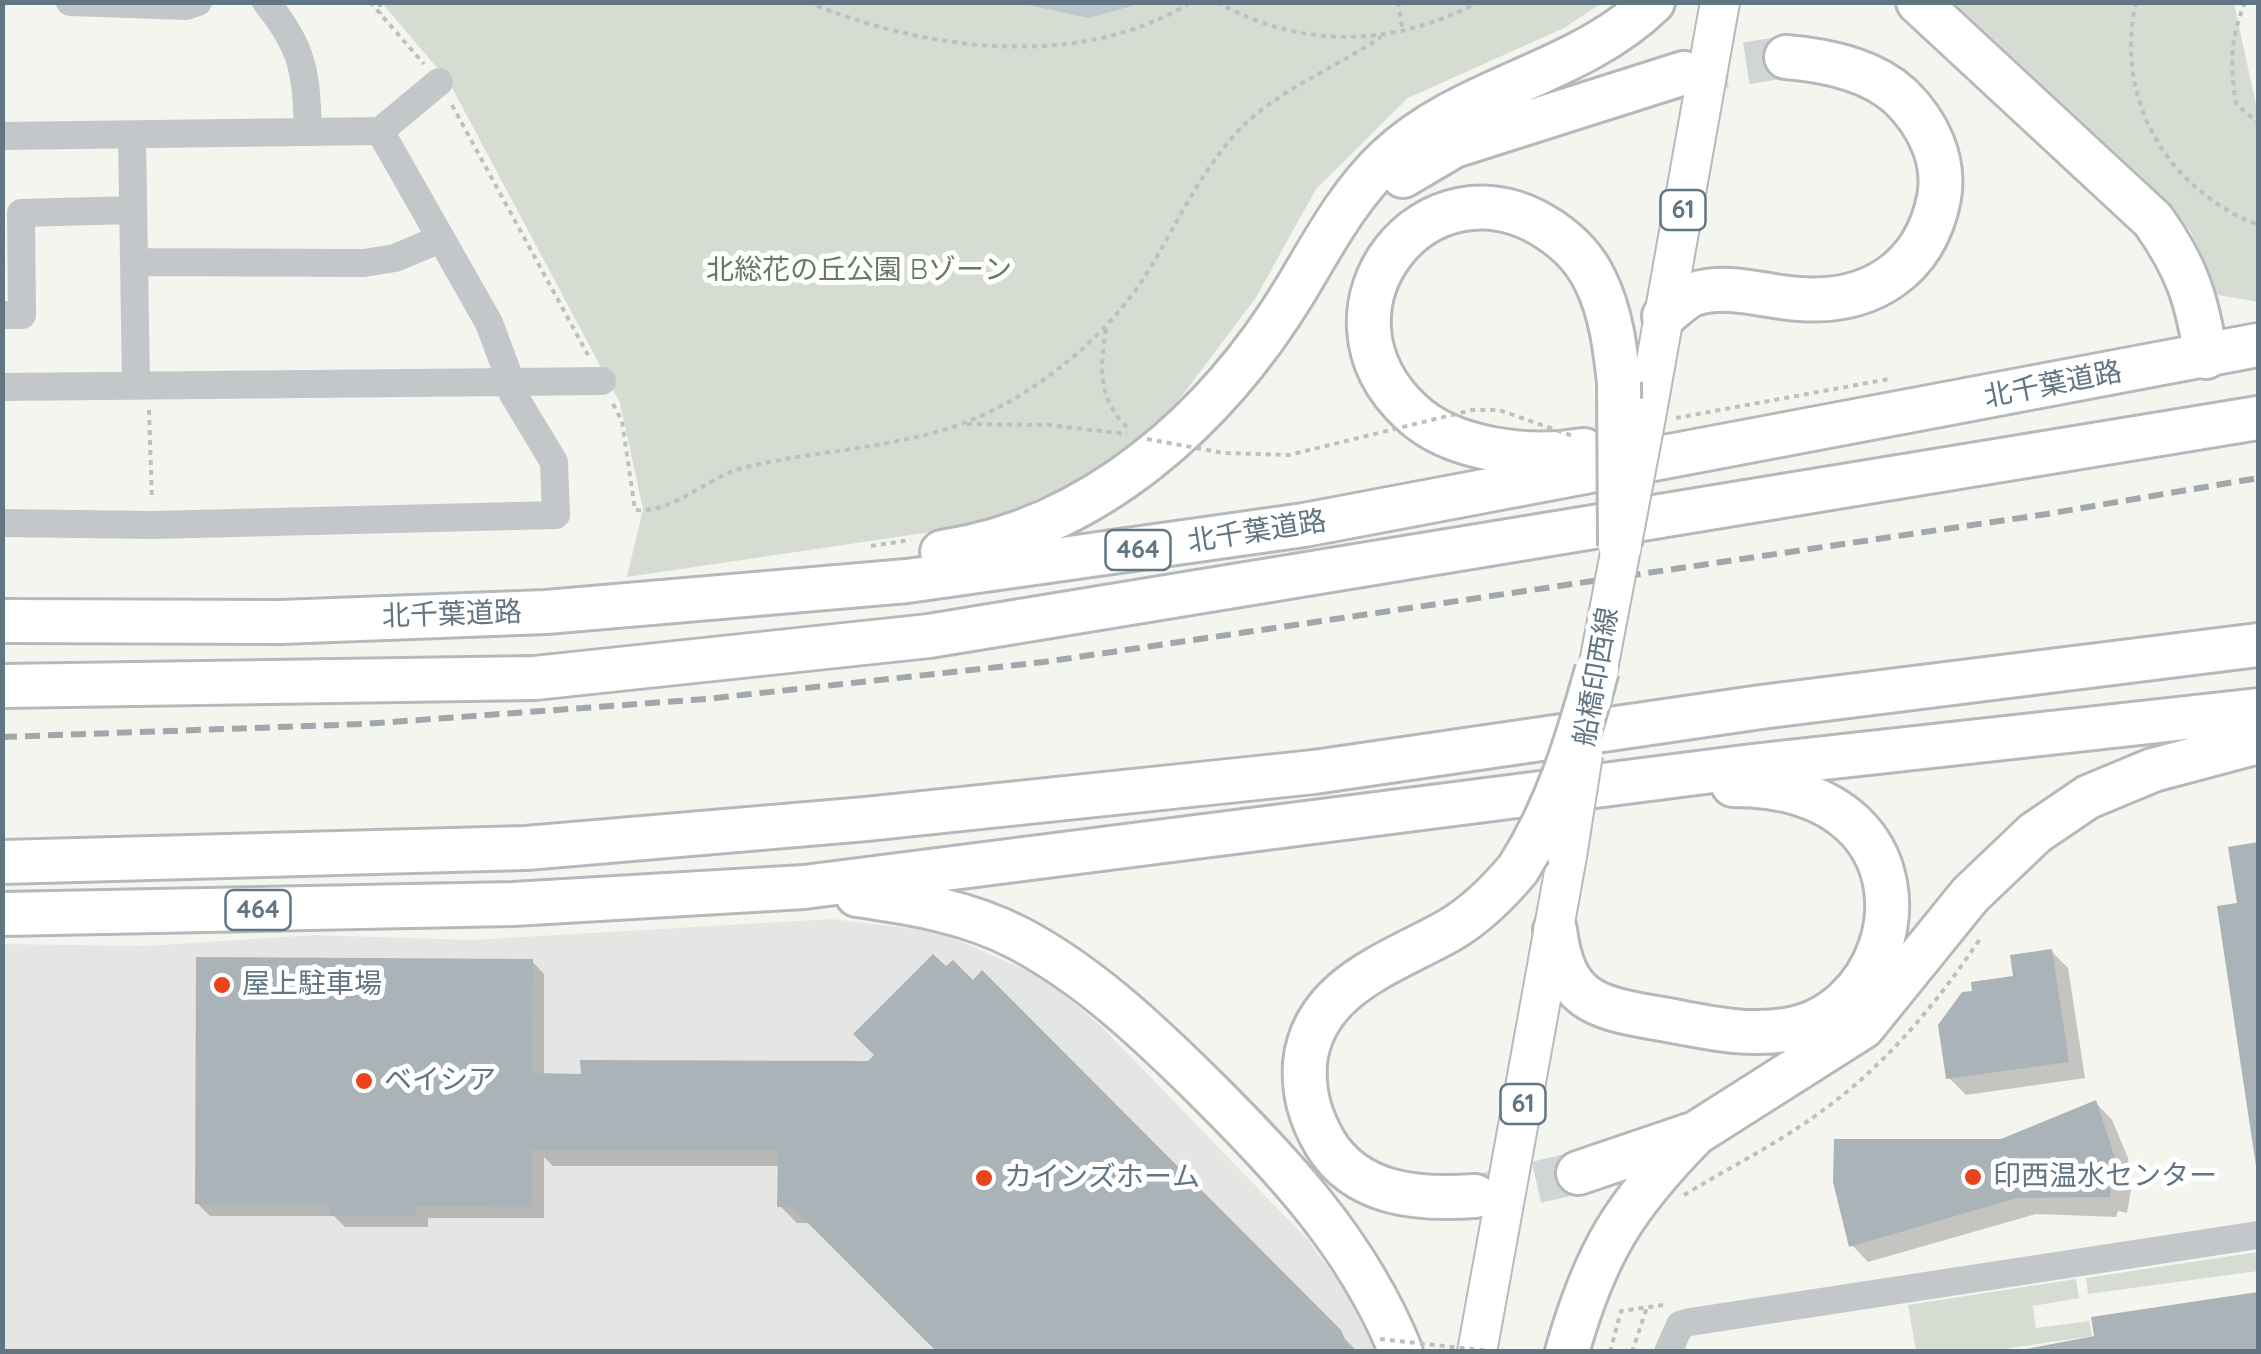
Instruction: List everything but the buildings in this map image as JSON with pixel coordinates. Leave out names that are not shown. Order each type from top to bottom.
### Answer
[{"type":"highway","points":[[546,612],[958,550],[1041,523],[1130,475],[1186,428],[1254,352],[1347,206],[1386,159],[1461,106],[1607,40],[1653,2]]},
{"type":"highway","points":[[1918,2],[2153,220],[2178,254],[2194,290],[2206,357]]},
{"type":"highway","points":[[1664,316],[1690,295],[1722,289],[1802,300],[1838,298],[1874,289],[1900,275],[1927,234],[1940,191],[1939,162],[1914,109],[1890,87],[1862,73],[1786,57]]},
{"type":"highway","points":[[1296,289],[1372,202],[1438,155],[1531,119],[1684,73]]},
{"type":"highway","points":[[1620,546],[1619,382],[1613,328],[1594,277],[1568,242],[1532,218],[1497,208],[1467,207],[1434,218],[1398,242],[1372,282],[1366,327],[1388,391],[1422,423],[1464,441],[1558,454],[1975,385],[2020,388]]},
{"type":"highway","name":"北千葉道路","points":[[2,621],[280,622],[546,612],[907,580],[1267,531],[2258,346]]},
{"type":"highway","name":"北千葉道路","points":[[2,686],[535,678],[928,636],[2258,418]]},
{"type":"highway","name":"464","points":[[2,862],[526,848],[866,819],[1314,772],[1761,706],[2258,645]]},
{"type":"highway","points":[[1475,1196],[1406,1196],[1368,1183],[1335,1159],[1311,1120],[1304,1082],[1307,1044],[1318,1018],[1358,980],[1451,929],[1491,901],[1518,869],[1546,826],[1567,778],[1597,670]]},
{"type":"highway","name":"464","points":[[2,914],[513,904],[804,887],[1752,766],[2258,710]]},
{"type":"highway","points":[[1578,1173],[1696,1133],[1864,1027],[1970,895],[2035,833],[2088,797],[2137,777],[2258,742]]},
{"type":"highway","points":[[1316,823],[1405,822],[1701,786],[1762,785],[1813,797],[1854,824],[1876,856],[1887,897],[1886,930],[1876,964],[1860,987],[1827,1017],[1786,1030],[1738,1032],[1604,1009],[1574,988],[1560,964],[1555,930]]},
{"type":"highway","points":[[804,887],[960,913],[1018,938],[1083,979],[1158,1042],[1306,1192],[1354,1258],[1390,1345]]},
{"type":"highway","points":[[1567,1352],[1584,1290],[1610,1233],[1696,1133]]},
{"type":"main road","name":"船橋印西線","points":[[1477,1352],[1555,930],[1620,546],[1656,418],[1664,316],[1720,2]]},
{"type":"street","points":[[70,2],[198,2]]},
{"type":"street","points":[[266,2],[294,37],[306,71],[308,131]]},
{"type":"street","points":[[2,136],[380,131],[440,82]]},
{"type":"street","points":[[2,524],[153,525],[556,515],[554,462],[512,394],[490,322],[380,131]]},
{"type":"street","points":[[132,136],[142,386]]},
{"type":"street","points":[[2,315],[22,315],[21,213],[133,210]]},
{"type":"street","points":[[135,262],[364,263],[395,258],[440,239]]},
{"type":"street","points":[[2,388],[602,381]]},
{"type":"street","points":[[1668,1352],[1680,1325],[1690,1322],[2258,1235]]},
{"type":"path","points":[[370,2],[440,82],[622,421],[635,510],[654,512],[742,468],[907,440],[962,424],[1044,378],[1106,326],[1146,274],[1204,172],[1244,125],[1381,37]]},
{"type":"path","points":[[380,2],[380,14]]},
{"type":"path","points":[[808,2],[902,35],[1058,44],[1166,18],[1191,2]]},
{"type":"path","points":[[1217,2],[1244,18],[1288,32],[1335,39],[1403,32],[1450,18],[1479,2]]},
{"type":"path","points":[[1398,2],[1403,32]]},
{"type":"path","points":[[2136,2],[2131,68],[2139,106],[2154,139],[2198,192],[2226,212],[2258,225]]},
{"type":"path","points":[[2244,2],[2229,51],[2231,70],[2236,104],[2258,123]]},
{"type":"path","points":[[1106,326],[1102,386],[1108,406],[1137,436]]},
{"type":"path","points":[[1656,418],[1889,378]]},
{"type":"path","points":[[142,386],[153,525]]},
{"type":"path","points":[[962,424],[1048,425],[1137,436],[1224,454],[1289,455],[1472,410],[1499,410],[1572,436]]},
{"type":"path","points":[[1610,1352],[1621,1311],[1663,1305]]},
{"type":"path","points":[[1632,1352],[1647,1307]]},
{"type":"path","points":[[1390,1345],[1498,1352]]},
{"type":"shaded area","points":[[1019,3],[1142,3],[1089,18]]},
{"type":"shaded area","points":[[832,919],[939,932],[1042,977],[1102,1027],[1308,1240],[1344,1289],[1375,1351],[3,1352],[3,944],[146,946],[314,935],[471,940]]},
{"type":"green space","name":"北総花の丘公園 Bゾーン","points":[[382,3],[1602,3],[1564,28],[1408,98],[1316,189],[1255,299],[1154,433],[1091,475],[978,525],[627,577],[643,509],[620,403],[449,82]]},
{"type":"green space","points":[[1955,3],[2234,3],[2258,114],[2258,302],[2218,295],[2191,232],[2142,177]]},
{"type":"green space","points":[[2258,1252],[2258,1271],[2088,1294],[2086,1278]]},
{"type":"green space","points":[[2076,1279],[2079,1298],[2033,1306],[2036,1328],[2089,1321],[2092,1336],[1990,1351],[1916,1351],[1908,1305]]},
{"type":"tunnel","points":[[1684,73],[1786,57]]},
{"type":"tunnel","points":[[1475,1196],[1578,1173]]},
{"type":"railway","points":[[2,737],[364,724],[706,699],[1044,662],[2047,514],[2258,478]]},
{"type":"place","name":"屋上駐車場","points":[[222,985]]},
{"type":"place","name":"ベイシア","points":[[364,1081]]},
{"type":"place","name":"印西温水センター","points":[[1973,1177]]},
{"type":"place","name":"カインズホーム","points":[[984,1178]]}]
